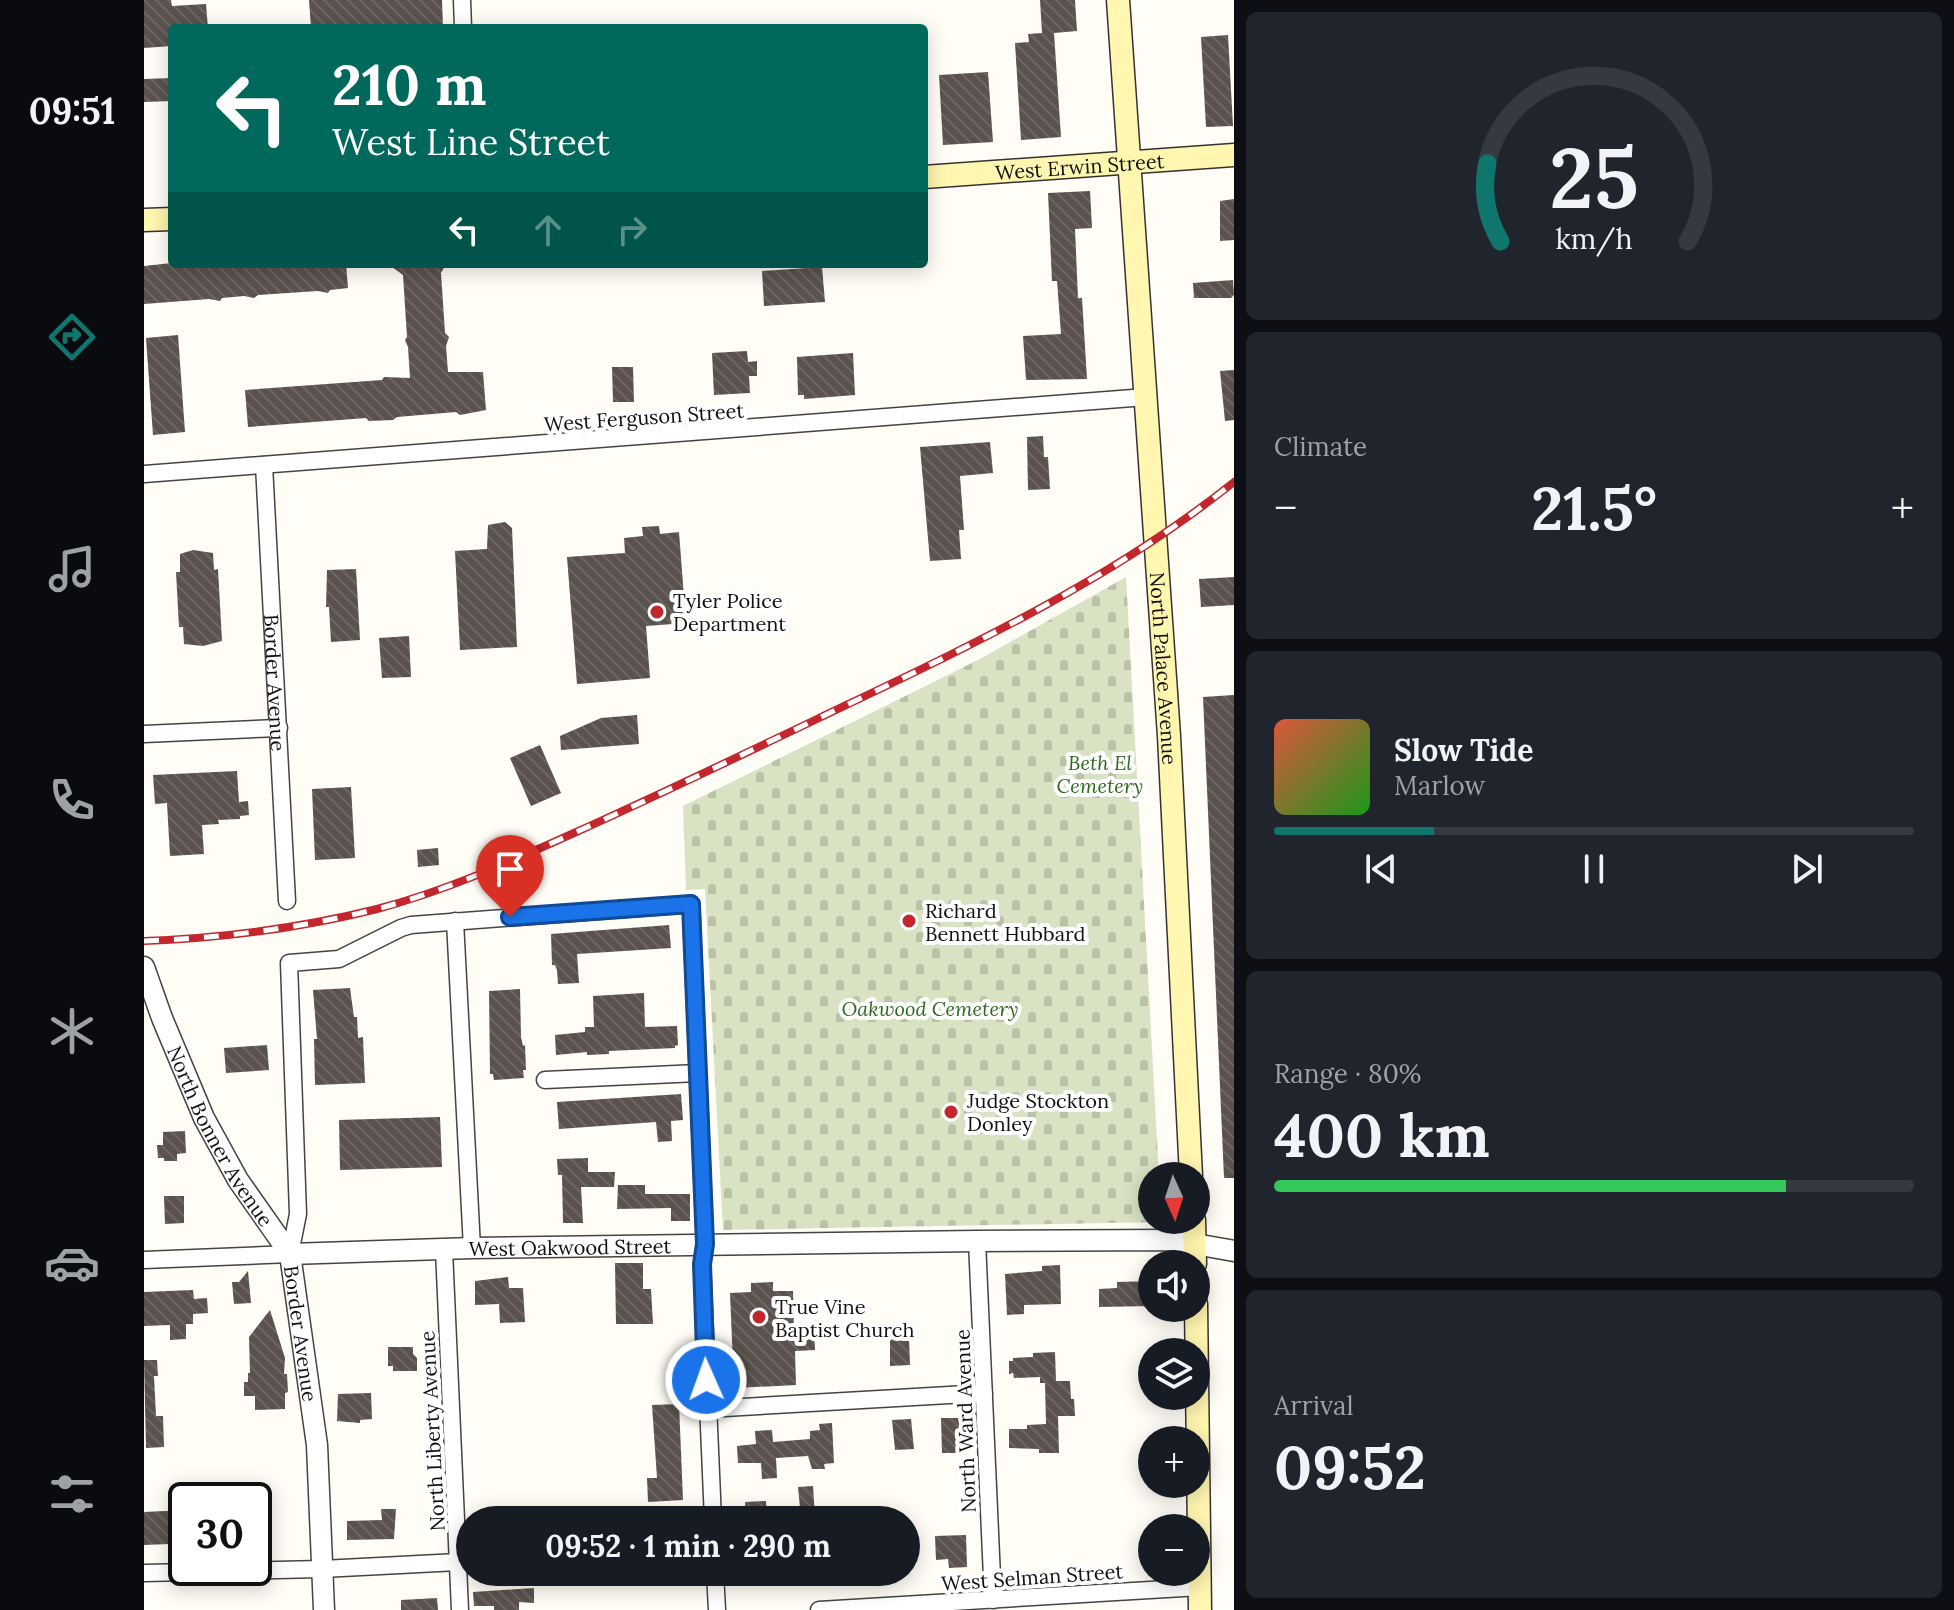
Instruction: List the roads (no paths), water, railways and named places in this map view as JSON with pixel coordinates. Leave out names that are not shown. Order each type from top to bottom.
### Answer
[{"type":"main road","name":"North Palace Avenue","points":[[1118,0],[1169,736],[1190,1162]]},
{"type":"main road","name":"West Erwin Street","points":[[928,177],[1234,155]]},
{"type":"main road","points":[[144,220],[168,219]]},
{"type":"main road","points":[[1196,1322],[1200,1610]]},
{"type":"street","points":[[462,0],[463,24]]},
{"type":"street","name":"West Ferguson Street","points":[[144,474],[1146,397]]},
{"type":"street","name":"Border Avenue","points":[[264,465],[287,901]]},
{"type":"street","points":[[144,734],[279,728]]},
{"type":"street","points":[[472,1248],[455,921],[691,904],[712,1506]]},
{"type":"street","name":"Border Avenue","points":[[324,1610],[317,1445],[290,1254],[298,1214],[289,963],[339,959],[401,928],[455,921]]},
{"type":"street","name":"North Bonner Avenue","points":[[144,967],[204,1118],[238,1180],[290,1254]]},
{"type":"street","points":[[545,1080],[698,1073]]},
{"type":"street","name":"West Oakwood Street","points":[[144,1260],[472,1248],[977,1241],[1172,1240],[1188,1250]]},
{"type":"street","name":"North Ward Avenue","points":[[977,1241],[984,1393],[985,1603]]},
{"type":"street","name":"North Liberty Avenue","points":[[444,1250],[456,1517]]},
{"type":"street","name":"West Oakwood Street","points":[[1210,1253],[1234,1251]]},
{"type":"street","points":[[707,1409],[984,1393]]},
{"type":"street","points":[[144,1573],[456,1562]]},
{"type":"street","name":"North Liberty Avenue","points":[[459,1586],[460,1610]]},
{"type":"street","points":[[716,1586],[717,1610]]},
{"type":"street","name":"West Selman Street","points":[[819,1610],[985,1603],[1200,1587]]},
{"type":"railway","points":[[144,941],[261,931],[320,922],[427,894],[501,865],[725,763],[978,641],[1136,552],[1234,482]]},
{"type":"place","name":"Tyler Police Department","points":[[657,612]]},
{"type":"place","name":"Richard Bennett Hubbard","points":[[909,921]]},
{"type":"place","name":"Judge Stockton Donley","points":[[951,1112]]},
{"type":"place","name":"True Vine Baptist Church","points":[[759,1317]]},
{"type":"park label","name":"Beth El Cemetery","points":[[1100,774]]},
{"type":"park label","name":"Oakwood Cemetery","points":[[930,1008]]}]
